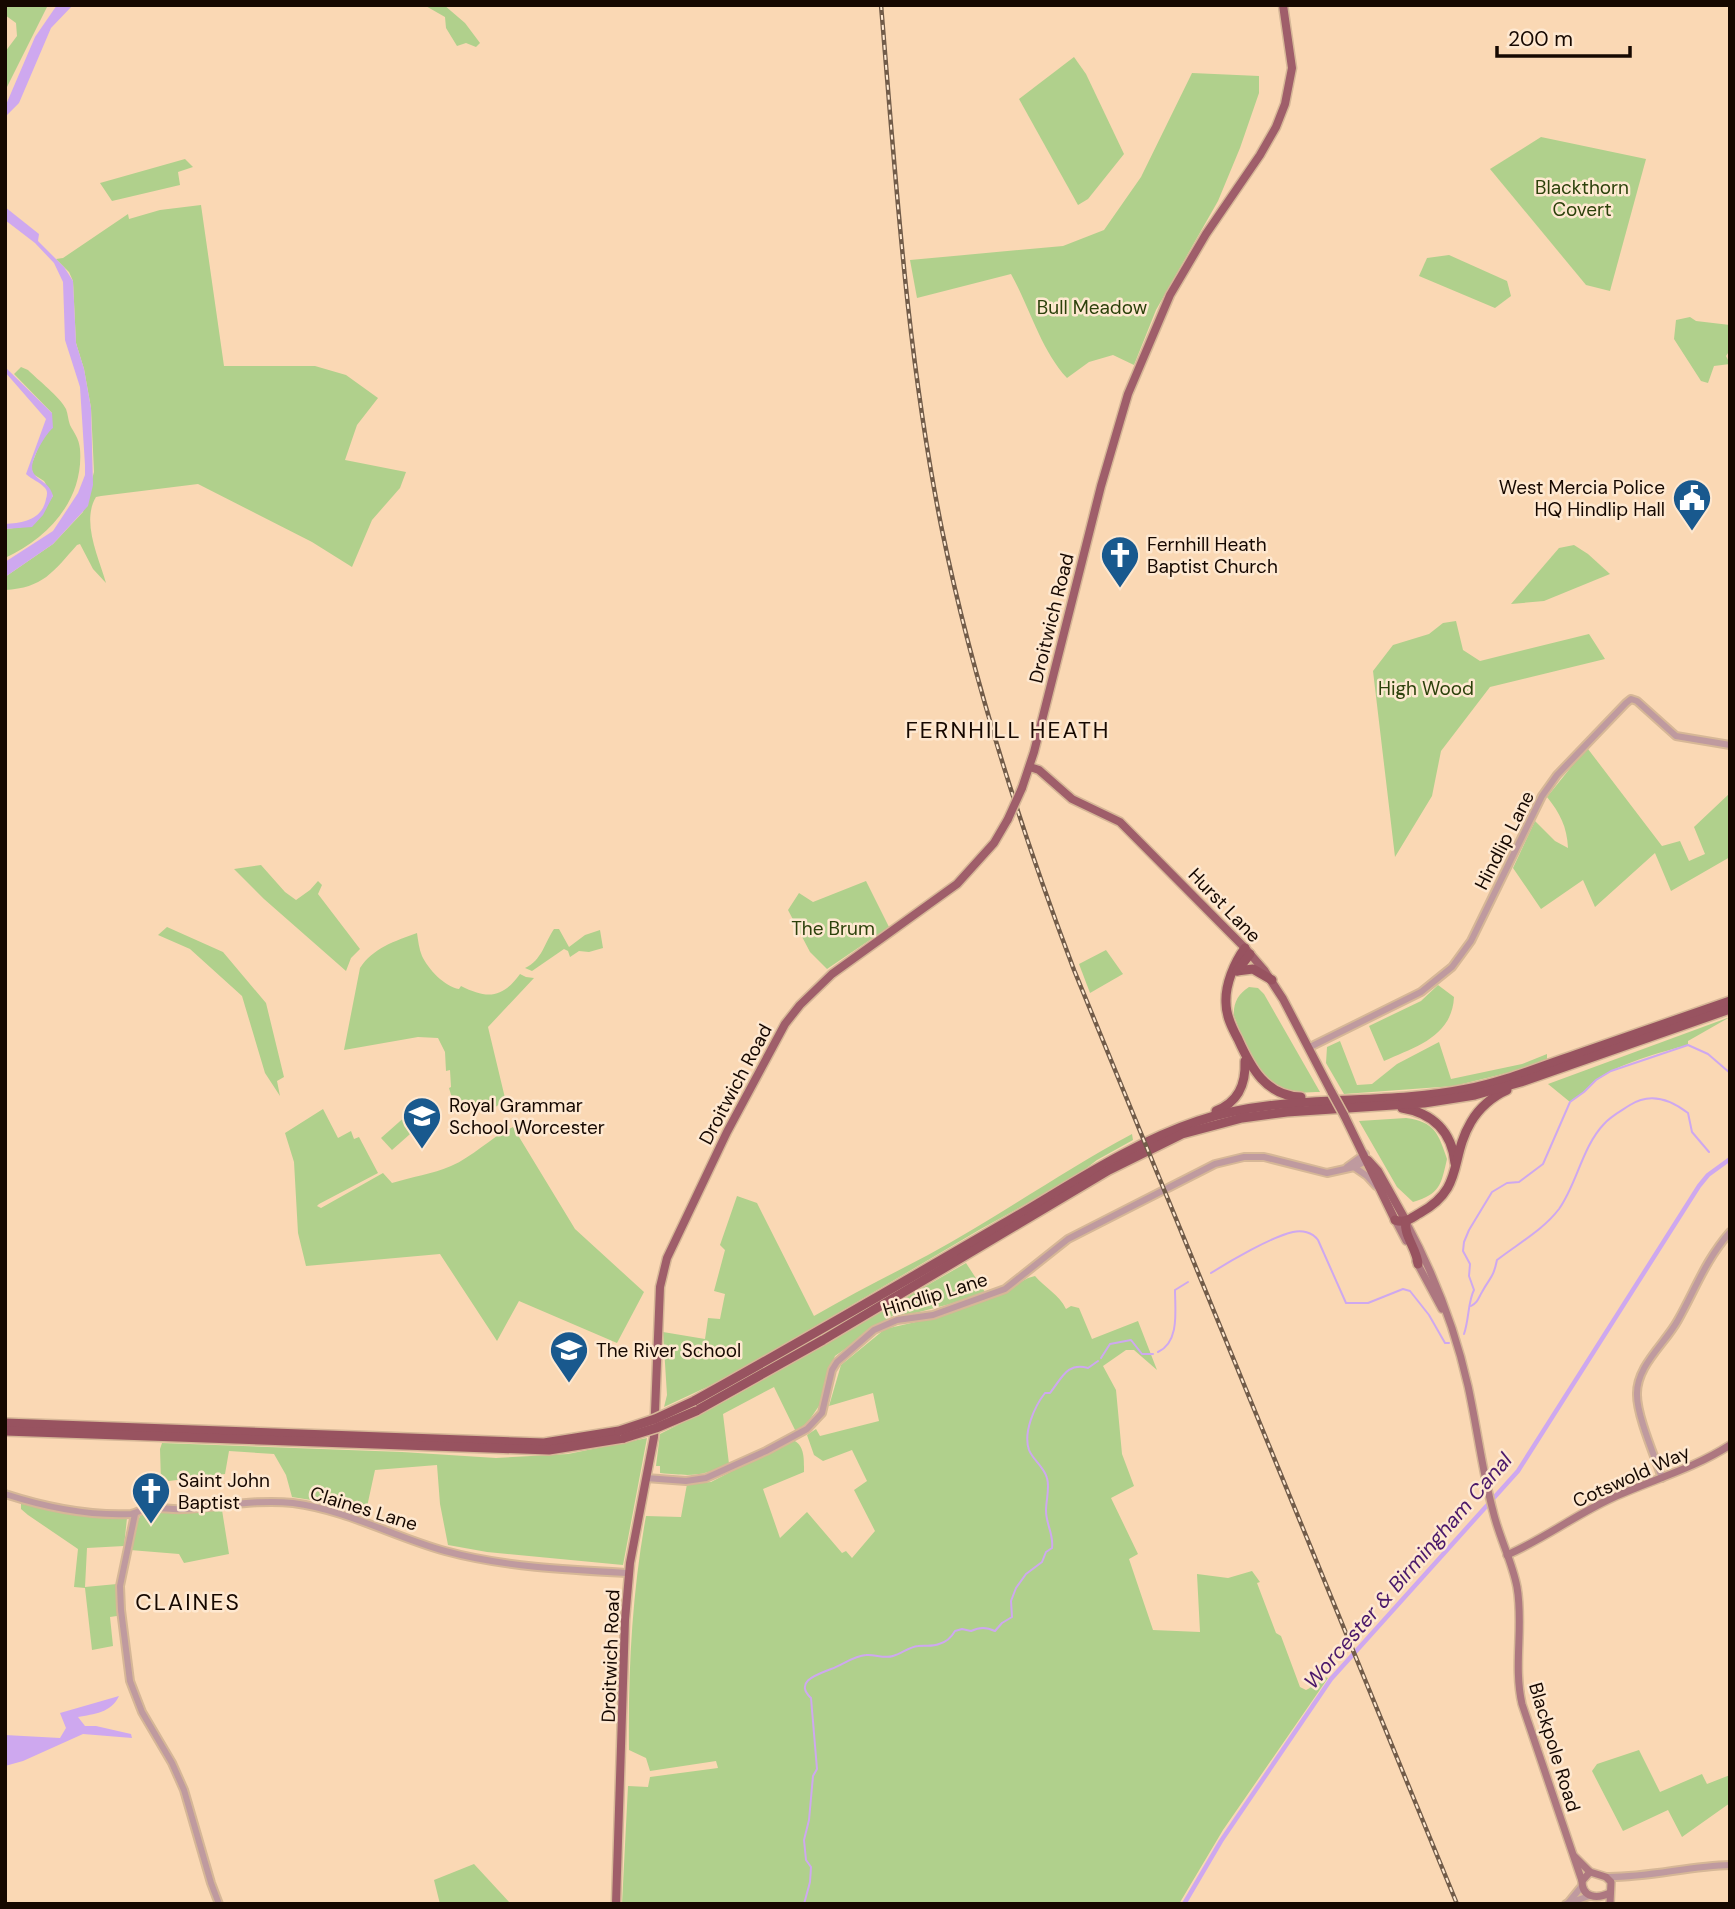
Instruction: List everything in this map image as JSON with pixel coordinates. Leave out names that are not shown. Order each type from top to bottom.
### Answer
[{"type":"highway","points":[[1247,951],[1226,994],[1226,1008],[1231,1025],[1257,1076],[1284,1095],[1313,1100]]},
{"type":"highway","points":[[1235,972],[1253,969],[1272,980]]},
{"type":"highway","points":[[1197,1121],[1251,1108],[1313,1100],[1409,1097],[1466,1089],[1505,1079],[1730,1001]]},
{"type":"highway","points":[[695,1406],[823,1340],[1109,1170],[1182,1134],[1242,1118],[1287,1112],[1391,1105],[1475,1095],[1521,1082],[1730,1009]]},
{"type":"highway","points":[[5,1431],[550,1450],[656,1428],[1111,1161],[1224,1108],[1236,1098],[1243,1086],[1245,1056]]},
{"type":"highway","points":[[1418,1264],[1418,1255],[1401,1220],[1431,1207],[1443,1197],[1451,1185],[1464,1138],[1479,1111],[1495,1097],[1521,1082]]},
{"type":"highway","points":[[1391,1105],[1418,1112],[1439,1125],[1449,1139],[1456,1168]]},
{"type":"highway","points":[[5,1423],[544,1443],[621,1434]]},
{"type":"main road","name":"Droitwich Road","points":[[616,1904],[625,1620],[629,1573],[653,1437],[660,1287],[667,1258],[774,1040],[800,1004],[832,974],[957,884],[994,843],[1009,819],[1030,767],[1100,489],[1128,394],[1181,275],[1260,155],[1285,104],[1292,68],[1283,5]]},
{"type":"main road","name":"Hurst Lane","points":[[1030,767],[1039,770],[1072,799],[1120,822],[1247,951],[1272,980],[1344,1115]]},
{"type":"main road","name":"Blackpole Road","points":[[1344,1115],[1367,1157],[1378,1171],[1401,1220]]},
{"type":"main road","name":"Blackpole Road","points":[[1367,1157],[1382,1193],[1428,1263],[1448,1319],[1468,1387],[1492,1511],[1517,1585],[1520,1610],[1517,1667],[1519,1694],[1582,1883],[1589,1896]]},
{"type":"main road","name":"Blackpole Road","points":[[1418,1264],[1448,1319]]},
{"type":"main road","name":"Cotswold Way","points":[[1507,1555],[1545,1537],[1601,1503],[1708,1458],[1730,1445]]},
{"type":"main road","name":"Blackpole Road","points":[[1574,1857],[1590,1872]]},
{"type":"main road","points":[[1582,1883],[1590,1872],[1606,1877],[1609,1904]]},
{"type":"main road","points":[[1589,1896],[1608,1892]]},
{"type":"street","name":"Hindlip Lane","points":[[1310,1047],[1421,992],[1452,967],[1471,941],[1542,796],[1557,775],[1626,702],[1631,699],[1637,701],[1675,736],[1730,745]]},
{"type":"street","name":"Hindlip Lane","points":[[646,1478],[686,1481],[713,1476],[800,1432],[815,1422],[822,1413],[836,1362],[874,1330],[897,1320],[933,1315],[1005,1289],[1068,1238],[1215,1164],[1244,1157],[1264,1157],[1323,1173],[1351,1167],[1367,1157]]},
{"type":"street","points":[[1351,1167],[1367,1176],[1382,1193]]},
{"type":"street","points":[[1662,1478],[1640,1412],[1637,1396],[1639,1380],[1650,1359],[1678,1321],[1713,1251],[1730,1232]]},
{"type":"street","name":"Claines Lane","points":[[5,1494],[80,1511],[135,1514],[145,1509],[179,1510],[274,1501],[292,1503],[365,1521],[442,1550],[480,1560],[629,1573]]},
{"type":"street","points":[[135,1514],[120,1586],[130,1681],[142,1712],[172,1763],[184,1790],[219,1904]]},
{"type":"street","points":[[1606,1877],[1626,1878],[1677,1869],[1730,1865]]},
{"type":"street","points":[[1608,1892],[1626,1878]]},
{"type":"street","points":[[1567,1904],[1582,1883]]},
{"type":"street","points":[[1567,1904],[1589,1896]]},
{"type":"green space","points":[[5,5],[48,5],[5,91],[5,52],[17,36],[16,23],[5,15]]},
{"type":"green space","points":[[424,5],[444,5],[465,23],[480,43],[476,47],[466,43],[457,46],[446,28],[445,17]]},
{"type":"green space","points":[[1074,57],[1086,74],[1124,154],[1088,199],[1078,205],[1019,99]]},
{"type":"green space","name":"Bull Meadow","points":[[1192,73],[1259,76],[1259,93],[1218,201],[1156,310],[1134,365],[1113,355],[1089,362],[1067,378],[1043,342],[1011,274],[917,298],[910,260],[1063,246],[1104,230],[1141,177]]},
{"type":"green space","name":"Blackthorn Covert","points":[[1541,137],[1646,159],[1610,291],[1586,285],[1490,169]]},
{"type":"green space","points":[[185,159],[193,167],[178,172],[180,185],[112,201],[100,183]]},
{"type":"green space","points":[[201,205],[224,366],[315,366],[346,375],[378,398],[357,425],[345,460],[406,472],[400,488],[372,520],[352,567],[312,542],[198,484],[96,497],[90,517],[91,529],[106,583],[93,569],[80,544],[54,571],[38,582],[5,590],[5,577],[53,544],[83,512],[94,472],[91,408],[76,343],[73,281],[69,272],[56,259],[63,258],[128,214],[129,219],[160,210]]},
{"type":"green space","points":[[1449,255],[1507,281],[1511,296],[1495,308],[1419,276],[1427,258]]},
{"type":"green space","points":[[1690,317],[1696,321],[1730,325],[1730,350],[1726,356],[1730,364],[1714,366],[1708,383],[1701,381],[1674,339],[1676,320]]},
{"type":"green space","points":[[21,367],[28,370],[66,409],[79,445],[80,468],[76,485],[60,515],[35,540],[5,558],[5,529],[32,526],[53,496],[44,481],[33,474],[31,466],[52,413],[14,374]]},
{"type":"green space","points":[[1574,545],[1610,574],[1544,601],[1511,604],[1559,548]]},
{"type":"green space","name":"High Wood","points":[[1456,621],[1463,650],[1480,661],[1589,634],[1605,659],[1490,687],[1441,751],[1432,796],[1395,857],[1373,671],[1393,645],[1429,634],[1443,623]]},
{"type":"green space","points":[[1588,749],[1662,846],[1680,841],[1689,861],[1705,854],[1694,827],[1730,793],[1730,857],[1671,891],[1655,853],[1595,907],[1583,880],[1541,909],[1513,868],[1535,821],[1555,841],[1568,848],[1562,821],[1547,797]]},
{"type":"green space","points":[[261,865],[285,892],[296,900],[318,881],[322,885],[318,894],[360,949],[351,958],[346,971],[234,869]]},
{"type":"green space","name":"The Brum","points":[[866,881],[889,927],[827,969],[810,952],[788,910],[799,893],[813,902]]},
{"type":"green space","points":[[167,927],[223,952],[266,1003],[284,1077],[277,1081],[280,1096],[265,1073],[242,996],[190,949],[158,935]]},
{"type":"green space","points":[[554,929],[559,929],[569,947],[585,935],[600,930],[603,948],[589,952],[579,951],[570,957],[564,949],[532,971],[525,968],[539,956]]},
{"type":"green space","points":[[417,933],[425,961],[438,977],[454,988],[459,989],[461,986],[486,995],[494,994],[507,988],[520,974],[534,978],[488,1027],[505,1098],[495,1107],[478,1111],[455,1108],[449,1088],[450,1070],[446,1071],[445,1052],[438,1038],[418,1037],[344,1050],[360,968],[378,950]]},
{"type":"green space","points":[[1106,950],[1123,974],[1090,993],[1079,964]]},
{"type":"green space","points":[[1438,985],[1454,997],[1447,1022],[1430,1039],[1384,1061],[1369,1026],[1421,1001]]},
{"type":"green space","points":[[1249,987],[1258,988],[1264,994],[1320,1092],[1299,1093],[1276,1087],[1266,1080],[1252,1061],[1234,1016],[1237,999]]},
{"type":"green space","points":[[1730,1017],[1688,1041],[1688,1045],[1614,1069],[1570,1102],[1548,1084]]},
{"type":"green space","points":[[1340,1041],[1357,1085],[1372,1084],[1397,1064],[1439,1042],[1451,1079],[1522,1064],[1547,1054],[1547,1060],[1454,1086],[1344,1094],[1326,1063],[1327,1047]]},
{"type":"green space","points":[[323,1109],[338,1138],[351,1131],[354,1139],[359,1137],[378,1173],[317,1206],[321,1208],[383,1173],[392,1183],[451,1166],[513,1127],[575,1229],[644,1292],[617,1343],[519,1301],[497,1341],[440,1254],[306,1266],[298,1233],[294,1162],[285,1133]]},
{"type":"green space","points":[[407,1115],[418,1127],[392,1150],[381,1138]]},
{"type":"green space","points":[[1406,1118],[1423,1122],[1434,1130],[1447,1159],[1438,1187],[1429,1196],[1413,1202],[1397,1187],[1359,1121]]},
{"type":"green space","points":[[1132,1134],[1133,1140],[1097,1160],[1075,1177],[979,1230],[735,1374],[664,1407],[667,1395],[663,1332],[705,1339],[708,1318],[720,1319],[725,1294],[714,1291],[725,1250],[720,1245],[737,1196],[757,1203],[814,1316],[928,1255]]},
{"type":"green space","points":[[966,1263],[985,1292],[900,1317],[895,1314],[835,1356],[821,1403],[808,1422],[796,1432],[774,1387],[723,1414],[729,1464],[696,1474],[660,1473],[660,1466],[656,1466],[660,1434],[729,1399]]},
{"type":"green space","points":[[1035,1276],[1060,1299],[1066,1309],[1071,1306],[1079,1308],[1092,1339],[1138,1321],[1157,1370],[1134,1350],[1126,1350],[1103,1366],[1116,1390],[1122,1454],[1134,1486],[1111,1498],[1138,1554],[1129,1559],[1153,1630],[1200,1632],[1197,1574],[1228,1578],[1252,1571],[1260,1582],[1257,1583],[1276,1633],[1281,1636],[1300,1687],[1306,1690],[1322,1678],[1328,1678],[1223,1830],[1179,1904],[622,1904],[628,1786],[648,1787],[650,1777],[718,1768],[716,1761],[650,1771],[646,1758],[629,1750],[632,1633],[646,1516],[681,1517],[687,1484],[711,1482],[793,1440],[802,1449],[804,1472],[763,1489],[780,1538],[807,1512],[842,1553],[846,1551],[852,1558],[875,1531],[854,1490],[867,1481],[852,1450],[823,1461],[814,1455],[807,1435],[816,1429],[820,1436],[879,1421],[873,1393],[829,1406],[841,1365],[885,1329],[933,1318],[991,1298]]},
{"type":"green space","points":[[647,1438],[623,1565],[487,1552],[448,1545],[440,1504],[437,1465],[375,1470],[365,1516],[292,1497],[286,1475],[274,1454],[229,1451],[225,1474],[161,1482],[162,1443],[496,1458],[568,1454]]},
{"type":"green space","points":[[21,1502],[60,1512],[127,1518],[124,1546],[87,1548],[85,1587],[117,1584],[117,1616],[110,1617],[113,1646],[92,1650],[85,1588],[74,1587],[78,1549],[28,1515],[21,1509]]},
{"type":"green space","points":[[222,1510],[229,1554],[184,1563],[179,1554],[130,1550],[140,1516],[149,1511],[173,1513]]},
{"type":"green space","points":[[1639,1750],[1660,1792],[1702,1774],[1707,1784],[1730,1775],[1730,1803],[1682,1837],[1668,1810],[1623,1831],[1592,1771],[1597,1764]]},
{"type":"green space","points":[[474,1864],[511,1904],[440,1904],[434,1880]]},
{"type":"shaded area","points":[[57,5],[73,5],[51,28],[19,103],[5,117],[5,107],[35,37]]},
{"type":"shaded area","points":[[5,207],[39,234],[38,241],[64,267],[73,281],[76,343],[91,408],[93,485],[88,506],[53,544],[5,577],[5,562],[53,531],[78,493],[85,475],[85,465],[80,387],[65,340],[63,282],[54,263],[35,243],[5,220]]},
{"type":"shaded area","points":[[5,367],[52,413],[53,428],[38,448],[32,468],[35,475],[49,487],[53,496],[43,515],[32,527],[5,529],[5,524],[31,519],[44,506],[46,489],[26,474],[46,419],[5,372]]},
{"type":"shaded area","points":[[119,1696],[107,1709],[78,1717],[85,1726],[131,1734],[132,1738],[83,1734],[23,1761],[5,1766],[5,1735],[60,1738],[66,1728],[60,1713]]},
{"type":"waterway","points":[[1464,1334],[1474,1290],[1469,1276],[1470,1264],[1463,1251],[1469,1230],[1492,1192],[1507,1183],[1519,1182],[1543,1164],[1570,1102],[1611,1071],[1688,1045],[1708,1054],[1730,1073]]},
{"type":"waterway","points":[[1471,1306],[1478,1300],[1491,1278],[1497,1260],[1553,1217],[1571,1188],[1596,1133],[1620,1112],[1645,1099],[1660,1099],[1674,1104],[1688,1113],[1692,1132],[1709,1152]]},
{"type":"waterway","name":"Worcester & Birmingham Canal","points":[[1184,1904],[1221,1841],[1331,1679],[1518,1471],[1699,1186],[1708,1175],[1730,1159]]},
{"type":"waterway","points":[[1211,1273],[1274,1239],[1293,1232],[1307,1232],[1318,1240],[1346,1303],[1368,1303],[1403,1289],[1410,1291],[1429,1315],[1445,1343],[1449,1343]]},
{"type":"waterway","points":[[1158,1352],[1170,1341],[1173,1333],[1175,1290],[1188,1282]]},
{"type":"waterway","points":[[1101,1358],[1110,1344],[1131,1340],[1142,1354],[1153,1354]]},
{"type":"waterway","points":[[804,1904],[811,1867],[806,1860],[804,1840],[809,1820],[813,1776],[817,1769],[811,1698],[806,1692],[806,1683],[815,1676],[857,1657],[890,1657],[915,1647],[936,1645],[947,1641],[955,1631],[962,1629],[971,1631],[983,1628],[995,1631],[1012,1617],[1011,1601],[1016,1588],[1052,1548],[1046,1516],[1047,1478],[1029,1450],[1027,1436],[1031,1420],[1045,1393],[1050,1393],[1070,1369],[1088,1368],[1098,1361]]},
{"type":"railway","points":[[881,5],[904,269],[930,465],[954,586],[999,753],[1074,970],[1457,1904]]},
{"type":"place","name":"West Mercia Police HQ Hindlip Hall","points":[[1692,532]]},
{"type":"place","name":"Fernhill Heath Baptist Church","points":[[1120,589]]},
{"type":"place","name":"Royal Grammar School Worcester","points":[[422,1150]]},
{"type":"place","name":"The River School","points":[[569,1384]]},
{"type":"place","name":"Saint John Baptist","points":[[151,1525]]},
{"type":"district","name":"FERNHILL HEATH","points":[[1008,730]]},
{"type":"district","name":"CLAINES","points":[[188,1602]]}]
